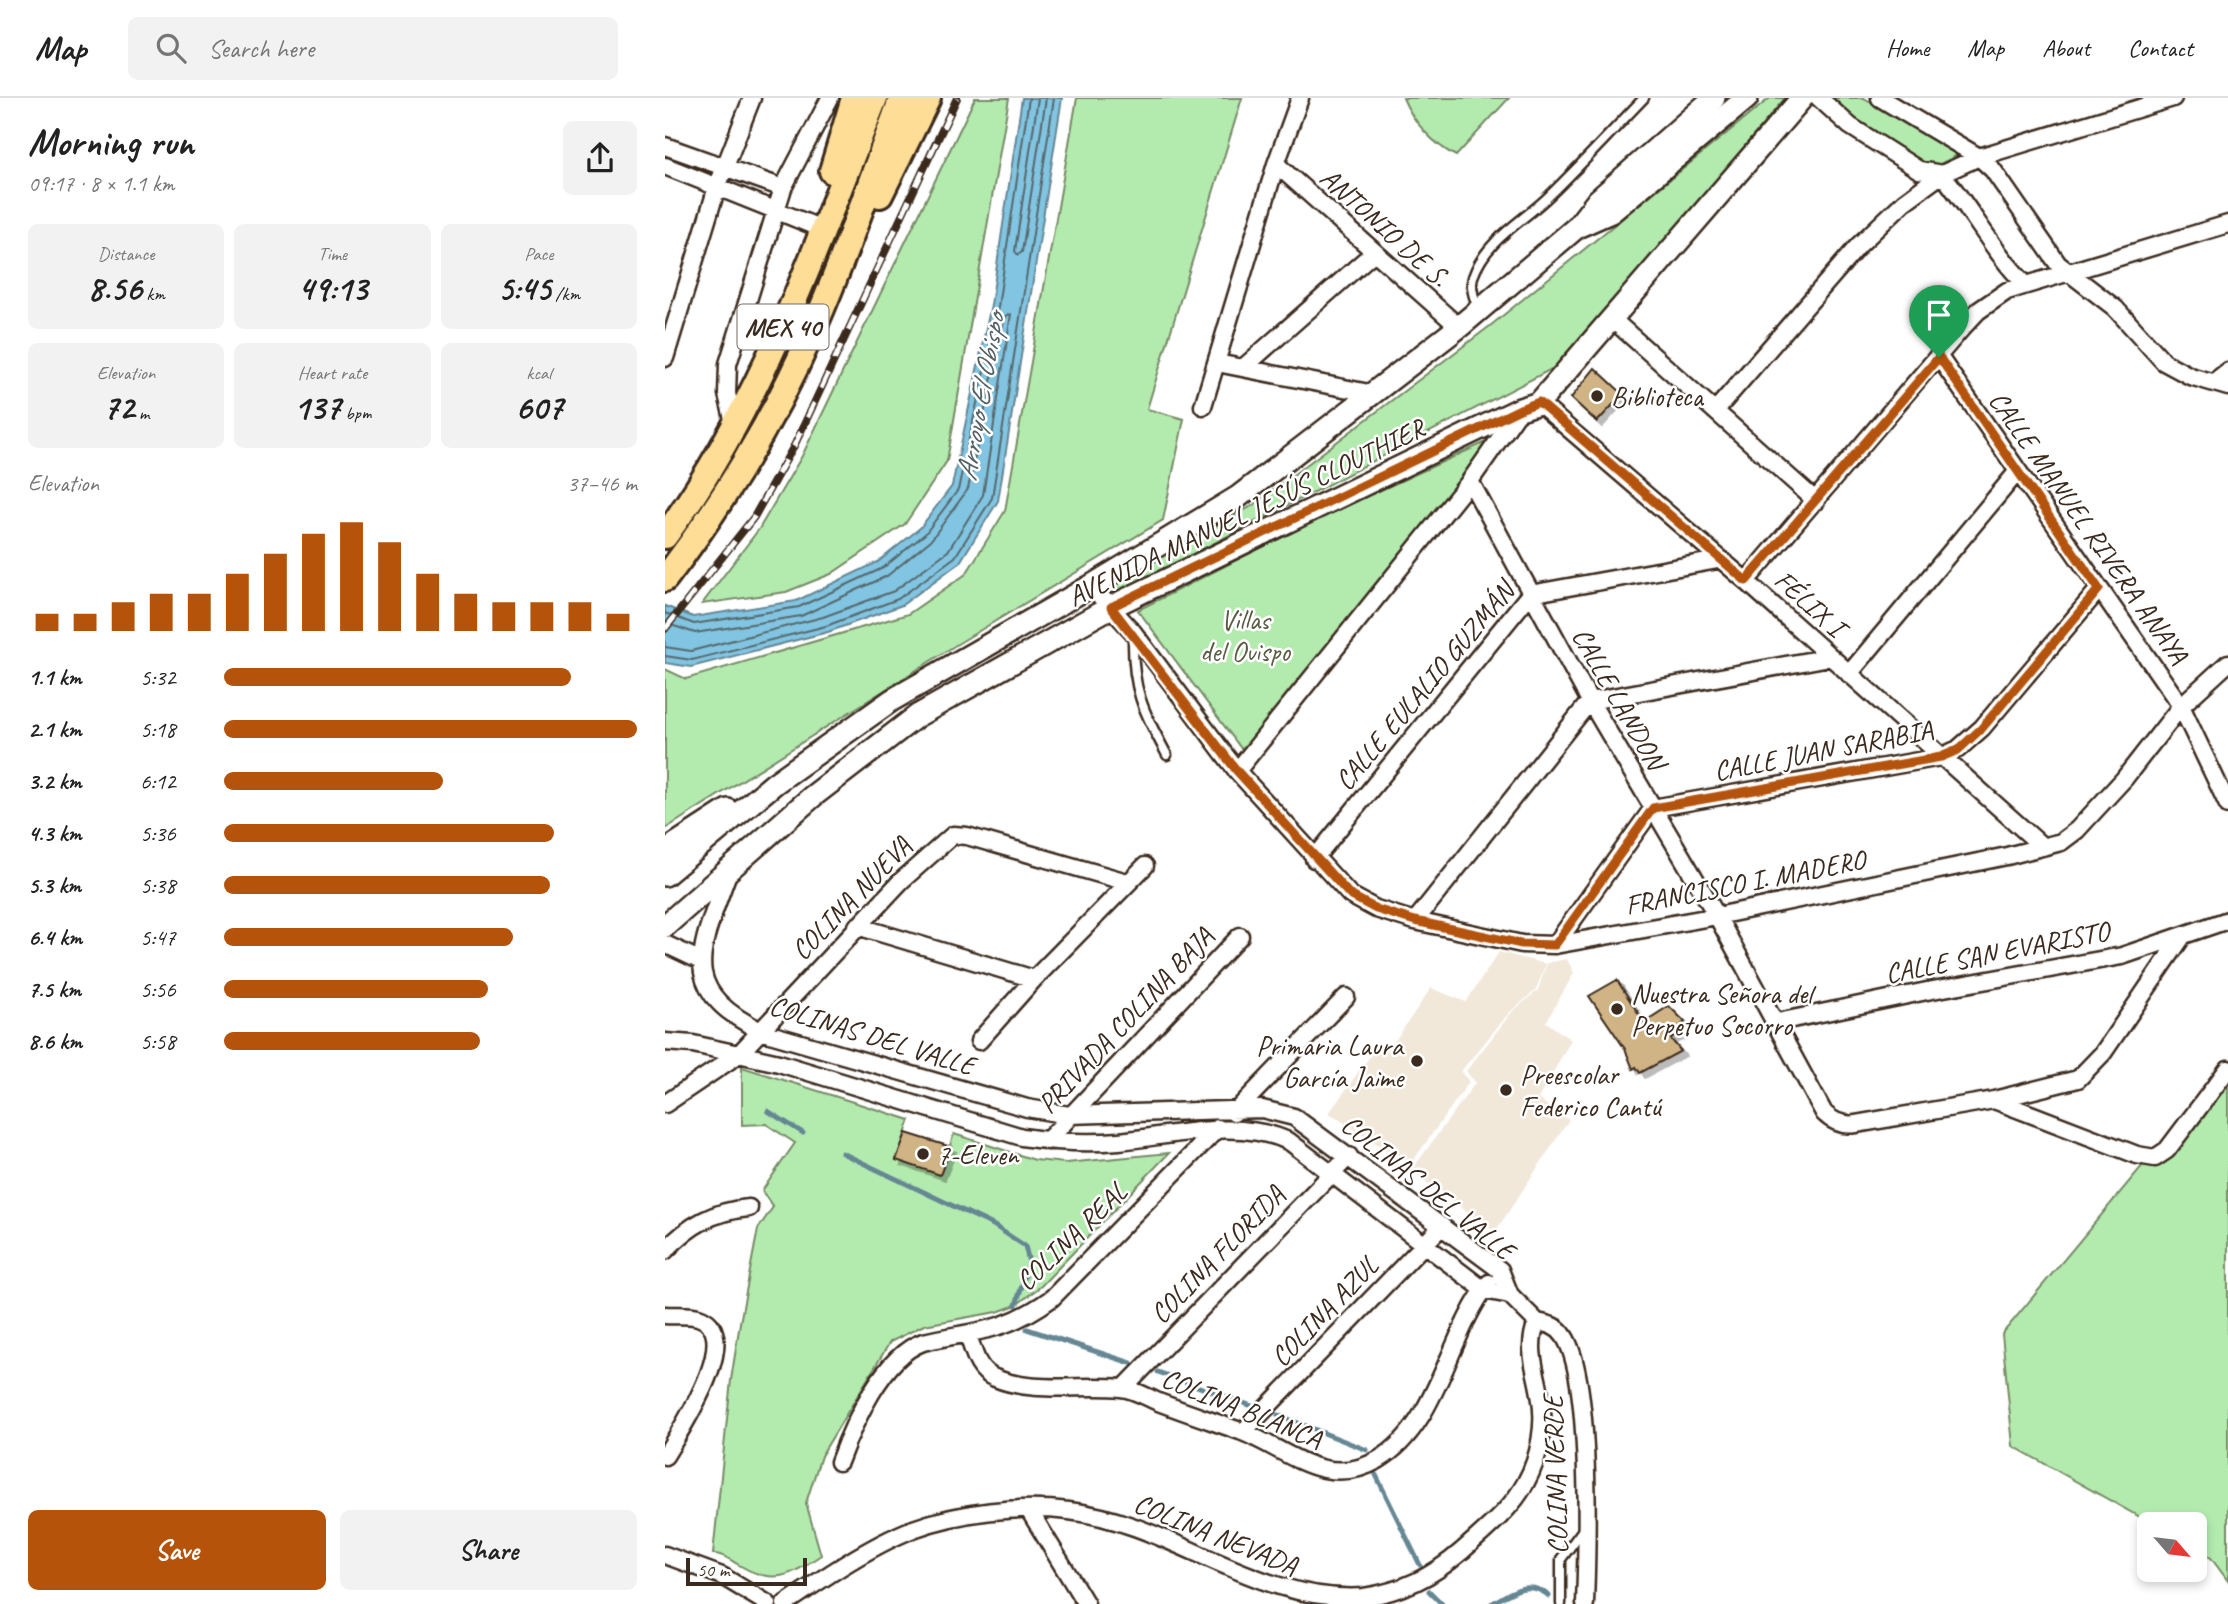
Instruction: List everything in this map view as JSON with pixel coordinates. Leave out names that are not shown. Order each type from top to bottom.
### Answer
[{"type":"main road","points":[[823,226],[837,148],[854,98]]},
{"type":"main road","name":"MEX 40","points":[[665,536],[735,427],[767,363],[875,98]]},
{"type":"main road","name":"MEX 40","points":[[665,579],[724,498],[755,447],[813,331],[902,98]]},
{"type":"main road","points":[[837,268],[870,216],[928,98]]},
{"type":"street","points":[[665,358],[717,187],[752,98]]},
{"type":"street","points":[[735,427],[725,380],[783,188],[830,98]]},
{"type":"street","points":[[1203,407],[1276,164],[1300,98]]},
{"type":"street","points":[[1577,227],[1598,200],[1714,98]]},
{"type":"street","name":"AVENIDA MANUEL JESÚS CLOUTHIER","points":[[665,875],[775,783],[892,700],[1091,586],[1238,497],[1459,327],[1577,227],[1611,212],[1747,98]]},
{"type":"street","name":"AVENIDA MANUEL JESÚS CLOUTHIER","points":[[665,926],[813,796],[917,716],[1111,607],[1530,406],[1612,319],[1802,98]]},
{"type":"street","points":[[1819,98],[1850,126],[1919,170],[1941,174],[1981,224],[2009,267],[2026,285]]},
{"type":"street","points":[[1880,98],[1979,157],[1993,170],[2058,264],[2115,308],[2164,362],[2177,371],[2221,385],[2228,371]]},
{"type":"street","points":[[1715,411],[1859,245],[1904,202],[1941,174],[1979,157],[2173,98]]},
{"type":"street","points":[[665,146],[783,188]]},
{"type":"street","name":"ANTONIO DE S.","points":[[1276,164],[1459,327]]},
{"type":"street","points":[[665,166],[823,226]]},
{"type":"street","points":[[1746,581],[1977,310],[2007,291],[2228,224]]},
{"type":"street","points":[[1244,367],[1373,253]]},
{"type":"street","points":[[1612,319],[1815,501]]},
{"type":"street","name":"CALLE MANUEL RIVERA ANAYA","points":[[1939,357],[2181,706],[2228,805]]},
{"type":"street","points":[[1217,363],[1374,394]]},
{"type":"street","points":[[1237,771],[1530,406]]},
{"type":"street","name":"FÉLIX I","points":[[1530,406],[1746,581],[2043,847]]},
{"type":"street","points":[[1849,674],[2018,471]]},
{"type":"street","name":"CALLE LANDON","points":[[1470,481],[1590,701],[1717,916],[1773,1023],[1824,1112],[1838,1123],[1856,1124],[1994,1100],[2078,1079],[2091,1068],[2182,937]]},
{"type":"street","name":"CALLE EULALIO GUZMÁN","points":[[1314,859],[1530,594],[1718,560]]},
{"type":"street","name":"FRANCISCO I. MADERO","points":[[1091,586],[1133,632],[1237,771],[1333,881],[1360,903],[1415,921],[1510,942],[1555,945],[1717,916],[2061,842],[2077,830],[2124,779],[2181,706],[2228,663]]},
{"type":"street","name":"CALLE JUAN SARABIA","points":[[1653,808],[1941,757],[1958,750],[1982,728],[2099,589]]},
{"type":"street","points":[[1415,921],[1590,701],[1831,657]]},
{"type":"street","points":[[665,851],[775,783]]},
{"type":"street","points":[[1555,945],[1653,808]]},
{"type":"street","name":"COLINA NUEVA","points":[[665,1104],[739,1054],[857,926],[921,862],[953,835],[967,836],[1127,882]]},
{"type":"street","points":[[979,1041],[1034,979],[1145,866]]},
{"type":"street","points":[[665,944],[701,961],[729,870]]},
{"type":"street","name":"CALLE SAN EVARISTO","points":[[1773,1023],[1927,991],[2122,956],[2228,920]]},
{"type":"street","points":[[857,926],[1034,979]]},
{"type":"street","name":"PRIVADA COLINA BAJA","points":[[1048,1141],[1069,1115],[1240,936]]},
{"type":"street","name":"COLINAS DEL VALLE","points":[[701,961],[706,988],[717,1004],[736,1019],[762,1032],[1027,1108],[1069,1115],[1237,1109],[1279,1112],[1294,1116],[1500,1270],[1510,1295]]},
{"type":"street","name":"COLINA REAL","points":[[839,1461],[849,1433],[896,1359],[911,1346],[923,1342],[968,1335],[1025,1317],[1052,1298],[1346,997]]},
{"type":"street","name":"COLINAS DEL VALLE","points":[[665,1042],[693,1044],[739,1054],[937,1109],[1022,1137],[1048,1141],[1117,1141],[1215,1131],[1263,1132],[1278,1136],[1483,1290],[1510,1295]]},
{"type":"street","points":[[1994,1100],[2137,1155],[2155,1158],[2167,1150],[2228,1069]]},
{"type":"street","name":"COLINA FLORIDA","points":[[1124,1388],[1349,1156]]},
{"type":"street","points":[[665,1251],[704,1219],[725,1210],[749,1208]]},
{"type":"street","name":"COLINA AZUL","points":[[1243,1432],[1442,1226]]},
{"type":"street","name":"COLINA BLANCA","points":[[968,1335],[980,1368],[997,1379],[1021,1384],[1124,1388],[1243,1432],[1298,1462],[1319,1469],[1344,1471],[1377,1461],[1402,1440],[1423,1410],[1483,1290],[1500,1270]]},
{"type":"street","name":"COLINA VERDE","points":[[1510,1295],[1537,1322],[1556,1328],[1564,1336],[1577,1374],[1582,1401],[1585,1604]]},
{"type":"street","points":[[665,1315],[699,1317],[711,1325],[716,1335],[716,1355],[700,1394],[665,1456]]},
{"type":"street","name":"COLINA NEVADA","points":[[785,1604],[843,1567],[912,1530],[971,1514],[1029,1510],[1069,1511],[1122,1522],[1237,1574],[1302,1598],[1342,1600],[1386,1594],[1416,1583],[1441,1569],[1484,1531],[1527,1482],[1541,1437],[1541,1395],[1532,1358],[1532,1332],[1537,1322]]},
{"type":"street","points":[[1029,1510],[1086,1604]]},
{"type":"street","points":[[665,1555],[722,1576],[768,1604]]},
{"type":"lane","points":[[1479,310],[1473,296],[1472,279],[1487,251],[1547,198],[1644,98]]},
{"type":"lane","points":[[1133,632],[1133,674],[1139,701],[1167,755]]},
{"type":"lane","points":[[1561,1604],[1561,1559],[1584,1527]]},
{"type":"shaded area","name":"Primaria Laura García Jaime","points":[[1499,952],[1546,964],[1536,990],[1509,1013],[1461,1071],[1469,1082],[1410,1165],[1329,1113],[1378,1045],[1388,1051],[1431,988],[1466,1002]]},
{"type":"shaded area","name":"Preescolar Federico Cantú","points":[[1567,959],[1574,973],[1546,1022],[1571,1040],[1538,1099],[1569,1120],[1495,1232],[1411,1171],[1475,1083],[1466,1071],[1512,1012],[1538,990],[1547,963]]},
{"type":"green space","points":[[975,98],[1009,98],[947,461],[905,524],[831,574],[786,592],[702,604],[759,529],[802,456]]},
{"type":"green space","points":[[1077,98],[1242,98],[1147,409],[1184,419],[1163,520],[959,643],[665,829],[665,669],[686,679],[908,614],[966,574],[1005,511]]},
{"type":"green space","points":[[1403,98],[1509,98],[1456,156],[1425,132],[1412,116]]},
{"type":"green space","name":"Villas del Ovispo","points":[[1770,98],[1785,98],[1567,361],[1112,596],[1107,586],[1252,506],[1490,326]]},
{"type":"green space","points":[[1828,98],[1864,98],[1958,155],[1930,169],[1837,111]]},
{"type":"green space","name":"Villas del Ovispo","points":[[1497,437],[1243,751],[1138,610],[1326,515]]},
{"type":"green space","points":[[2228,1063],[2228,1581],[2207,1556],[2207,1512],[2137,1512],[2137,1516],[2013,1446],[2002,1334]]},
{"type":"green space","points":[[742,1067],[910,1120],[896,1160],[940,1174],[954,1134],[1035,1160],[1066,1163],[1169,1153],[1041,1286],[1016,1305],[997,1312],[924,1325],[890,1342],[821,1456],[806,1503],[821,1555],[791,1573],[772,1577],[751,1571],[724,1556],[713,1554],[731,1380],[740,1323],[758,1229],[773,1207],[762,1191],[795,1143],[766,1124],[742,1125]]},
{"type":"water","name":"Arroyo El Obispo","points":[[1022,98],[1062,98],[998,501],[960,562],[902,605],[828,632],[691,667],[665,663],[665,606],[693,617],[796,601],[878,562],[920,528],[952,486],[991,305]]},
{"type":"building","name":"Biblioteca","points":[[1595,368],[1623,394],[1597,422],[1571,398]]},
{"type":"building","points":[[1617,980],[1644,1022],[1669,1006],[1685,1022],[1676,1030],[1678,1035],[1670,1038],[1681,1051],[1640,1073],[1636,1067],[1633,1069],[1625,1049],[1589,996]]},
{"type":"building","name":"7-Eleven","points":[[906,1133],[951,1147],[940,1175],[896,1160]]},
{"type":"waterway","points":[[768,1111],[803,1133]]},
{"type":"waterway","points":[[842,1153],[993,1225],[1025,1246],[1029,1262],[1016,1305]]},
{"type":"waterway","points":[[1027,1329],[1131,1363]]},
{"type":"waterway","points":[[1158,1372],[1252,1406]]},
{"type":"waterway","points":[[1278,1415],[1367,1450]]},
{"type":"waterway","points":[[1376,1475],[1420,1565]]},
{"type":"waterway","points":[[1491,1604],[1512,1592],[1526,1588],[1534,1588],[1549,1596]]},
{"type":"waterway","points":[[1429,1591],[1442,1604]]},
{"type":"railway","points":[[665,629],[754,517],[795,444],[957,98]]},
{"type":"place","name":"Biblioteca","points":[[1597,396]]},
{"type":"place","name":"Nuestra Señora del Perpetuo Socorro","points":[[1617,1009]]},
{"type":"place","name":"Primaria Laura García Jaime","points":[[1417,1061]]},
{"type":"place","name":"Preescolar Federico Cantú","points":[[1506,1090]]},
{"type":"place","name":"7-Eleven","points":[[923,1154]]},
{"type":"route","points":[[1939,357],[2099,589],[1982,728],[1958,750],[1941,757],[1653,808],[1555,945],[1522,944],[1486,937],[1415,921],[1360,903],[1333,881],[1237,771],[1133,632],[1111,607],[1321,504],[1539,402],[1718,560],[1746,581],[1939,357]]}]
